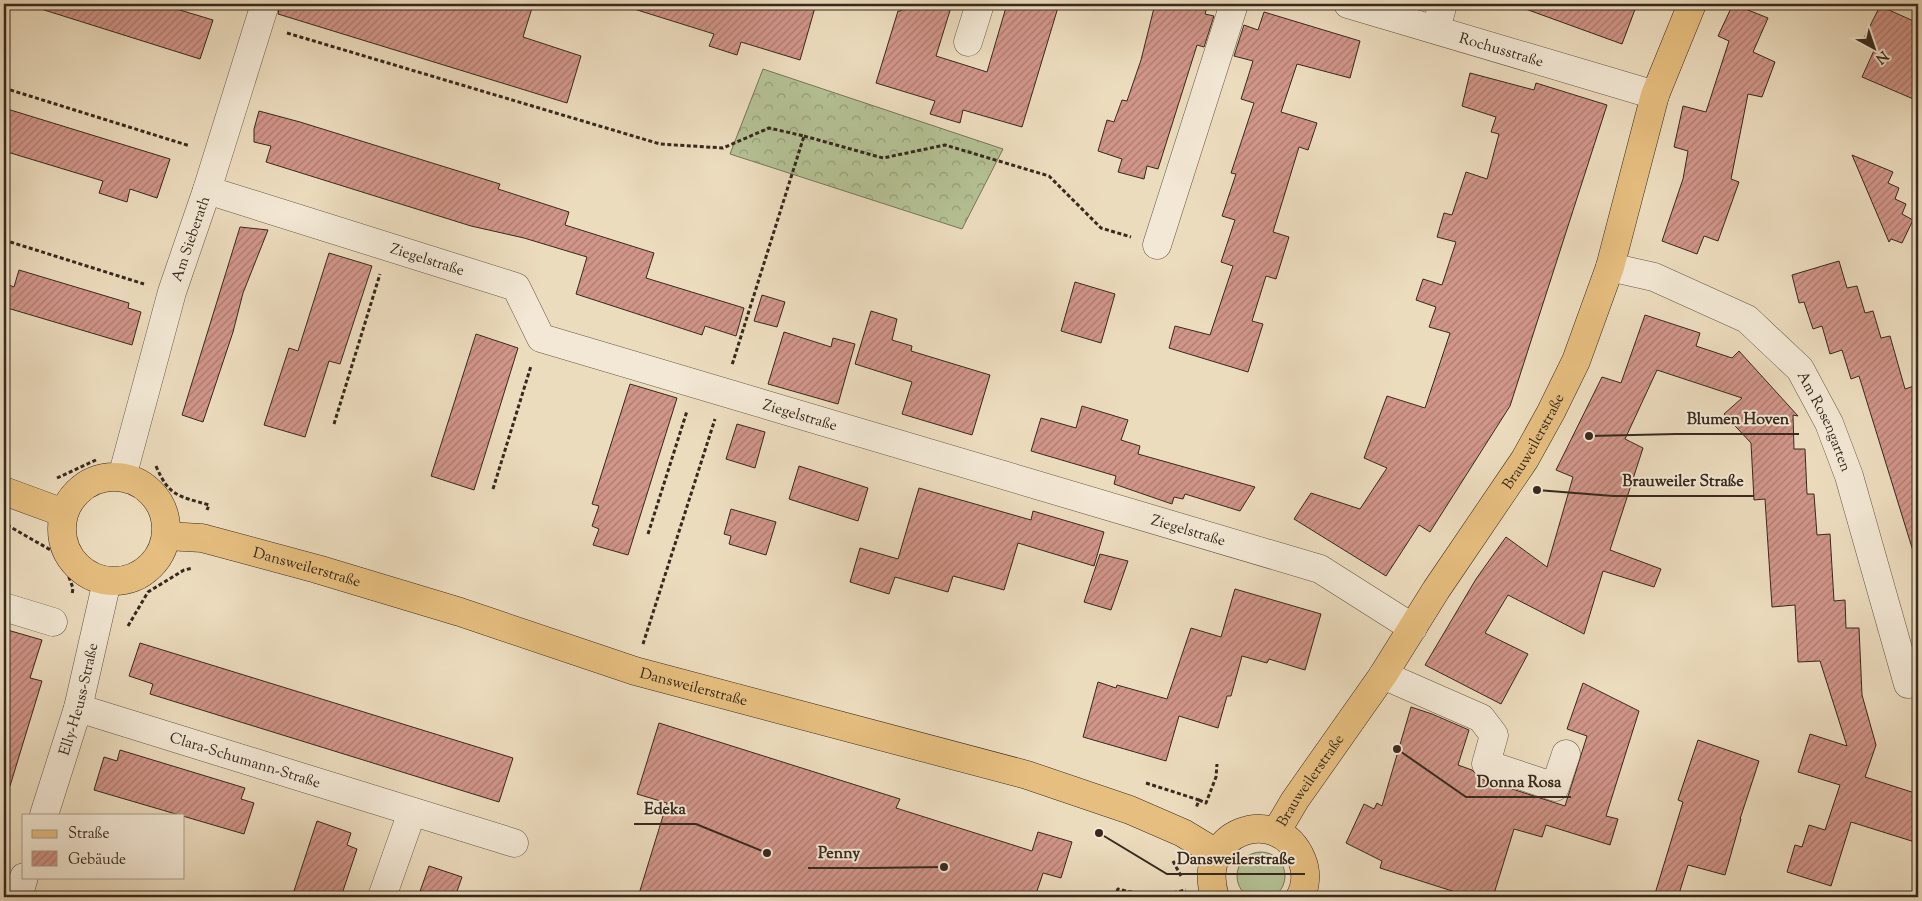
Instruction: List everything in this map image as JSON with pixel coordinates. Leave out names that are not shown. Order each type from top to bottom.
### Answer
[{"type":"main road","name":"Brauweilerstraße","points":[[1276,832],[1295,800],[1383,675],[1412,628],[1525,459],[1551,412],[1576,361],[1610,267],[1655,95],[1692,4]]},
{"type":"main road","points":[[108,477],[122,477],[138,482],[151,492],[160,504],[166,519],[166,536],[161,551],[152,565],[139,575],[124,581],[107,581],[92,577],[79,569],[69,557],[63,544],[62,528],[64,513],[70,500],[80,489],[93,481],[108,477]]},
{"type":"main road","points":[[4,491],[64,513]]},
{"type":"main road","name":"Dansweilerstraße","points":[[166,536],[202,538],[318,569],[460,612],[635,671],[1027,775],[1130,810],[1184,833],[1216,854]]},
{"type":"main road","name":"Brauweilerstraße","points":[[1216,854],[1230,838],[1249,830],[1263,829],[1276,832],[1289,840],[1298,851],[1304,864],[1306,896]]},
{"type":"main road","points":[[1215,897],[1211,883],[1211,868],[1216,854]]},
{"type":"street","points":[[968,42],[980,4]]},
{"type":"street","points":[[1158,245],[1234,4]]},
{"type":"street","name":"Rochusstraße","points":[[1348,4],[1440,16],[1655,95]]},
{"type":"street","name":"Am Sieberath","points":[[122,477],[172,292],[207,190],[262,14]]},
{"type":"street","name":"Ziegelstraße","points":[[207,190],[516,287],[541,336],[723,393],[1320,569],[1412,628]]},
{"type":"street","name":"Am Rosengarten","points":[[1610,267],[1654,277],[1747,319],[1800,369],[1829,422],[1849,476],[1908,684]]},
{"type":"street","name":"Elly-Heuss-Straße","points":[[44,814],[78,708],[107,581]]},
{"type":"street","points":[[4,607],[53,622]]},
{"type":"street","points":[[1383,675],[1481,718],[1494,735],[1486,764],[1555,786],[1566,754]]},
{"type":"street","name":"Clara-Schumann-Straße","points":[[78,708],[514,844]]},
{"type":"street","points":[[382,897],[412,812]]},
{"type":"street","points":[[18,897],[24,878]]},
{"type":"path","points":[[262,14],[660,144],[723,148],[769,128],[883,158],[945,146],[1049,176],[1101,228],[1158,245]]},
{"type":"path","points":[[4,88],[217,154]]},
{"type":"path","points":[[635,671],[804,136]]},
{"type":"path","points":[[4,240],[172,292]]},
{"type":"path","points":[[334,424],[389,247]]},
{"type":"path","points":[[493,489],[541,336]]},
{"type":"path","points":[[648,534],[695,384]]},
{"type":"path","points":[[1198,800],[1206,803],[1216,777],[1216,764]]},
{"type":"path","points":[[1114,897],[1118,889],[1153,897],[1187,890]]},
{"type":"green space","points":[[763,69],[1003,149],[962,229],[730,154]]},
{"type":"green space","points":[[1261,852],[1270,854],[1278,859],[1283,867],[1285,876],[1283,885],[1278,893],[1270,898],[1261,900],[1252,898],[1244,893],[1239,885],[1237,876],[1239,867],[1244,859],[1252,854]]},
{"type":"building","points":[[42,4],[160,4],[213,20],[200,59],[41,9]]},
{"type":"building","points":[[280,4],[515,4],[532,8],[523,37],[581,56],[567,103],[278,14]]},
{"type":"building","points":[[635,4],[816,4],[800,60],[741,42],[737,55],[709,46],[714,34],[634,9]]},
{"type":"building","points":[[903,4],[952,4],[936,56],[987,72],[1007,4],[1059,4],[1022,127],[963,110],[960,123],[930,114],[935,101],[876,83],[898,11],[901,11]]},
{"type":"building","points":[[1155,4],[1208,4],[1205,14],[1214,16],[1204,47],[1197,45],[1158,169],[1147,166],[1144,179],[1118,172],[1122,159],[1098,151],[1107,120],[1114,122],[1122,100],[1127,101],[1141,60]]},
{"type":"building","points":[[1520,4],[1637,4],[1622,44],[1520,7]]},
{"type":"building","points":[[1733,4],[1768,18],[1753,52],[1775,62],[1762,97],[1748,94],[1731,179],[1739,182],[1718,241],[1704,236],[1697,254],[1662,241],[1683,179],[1688,151],[1674,147],[1683,106],[1706,112],[1729,41],[1718,36]]},
{"type":"building","points":[[1880,6],[1918,23],[1918,101],[1862,77],[1876,46],[1863,40]]},
{"type":"building","points":[[1264,12],[1360,41],[1350,78],[1297,64],[1281,112],[1317,123],[1308,150],[1299,147],[1273,232],[1289,237],[1276,279],[1266,276],[1252,321],[1263,324],[1248,372],[1169,348],[1175,326],[1210,335],[1233,266],[1221,262],[1235,220],[1222,216],[1236,174],[1231,173],[1254,103],[1241,99],[1253,61],[1234,56],[1244,25],[1258,30]]},
{"type":"building","points":[[1470,73],[1534,90],[1536,83],[1607,105],[1510,406],[1430,532],[1419,525],[1386,576],[1294,519],[1311,493],[1360,509],[1387,468],[1364,458],[1387,396],[1425,408],[1450,333],[1429,327],[1436,307],[1416,300],[1423,279],[1442,285],[1456,242],[1437,237],[1444,213],[1452,215],[1466,172],[1487,179],[1499,134],[1491,132],[1496,117],[1462,106]]},
{"type":"building","points":[[4,108],[170,159],[157,198],[130,189],[127,202],[99,193],[103,181],[4,151]]},
{"type":"building","points":[[259,111],[500,184],[498,189],[569,212],[565,225],[654,253],[646,278],[744,308],[736,336],[705,326],[702,335],[576,294],[587,257],[524,238],[471,226],[266,162],[271,146],[254,142],[254,129]]},
{"type":"building","points":[[1852,155],[1893,172],[1888,183],[1899,188],[1895,199],[1906,204],[1902,214],[1913,220],[1902,243],[1891,239],[1889,242]]},
{"type":"building","points":[[240,227],[268,230],[243,293],[233,332],[203,422],[182,415]]},
{"type":"building","points":[[329,253],[372,266],[340,364],[329,361],[305,437],[264,425],[289,348],[298,351]]},
{"type":"building","points":[[1839,261],[1847,288],[1857,286],[1865,313],[1873,311],[1881,338],[1890,336],[1905,389],[1914,386],[1918,400],[1918,550],[1913,551],[1859,376],[1851,379],[1842,350],[1830,354],[1822,326],[1813,329],[1804,302],[1799,303],[1792,275]]},
{"type":"building","points":[[19,270],[129,303],[128,308],[141,312],[132,345],[4,307],[4,283],[14,287]]},
{"type":"building","points":[[1075,282],[1115,294],[1101,343],[1061,331]]},
{"type":"building","points":[[762,295],[785,302],[777,327],[754,321]]},
{"type":"building","points":[[871,311],[897,319],[892,340],[912,346],[911,351],[990,375],[972,435],[902,414],[912,382],[855,364]]},
{"type":"building","points":[[1645,315],[1700,333],[1696,346],[1732,358],[1739,351],[1798,416],[1793,415],[1794,449],[1805,449],[1807,494],[1814,494],[1817,535],[1830,534],[1834,601],[1845,600],[1846,628],[1859,628],[1862,695],[1876,745],[1865,777],[1918,794],[1918,843],[1851,822],[1831,886],[1787,872],[1795,845],[1802,847],[1809,825],[1825,830],[1840,785],[1798,772],[1810,734],[1847,746],[1820,661],[1798,662],[1795,605],[1772,607],[1765,499],[1754,500],[1751,443],[1724,414],[1742,398],[1657,370],[1625,439],[1643,448],[1610,550],[1661,569],[1654,587],[1603,571],[1584,634],[1508,595],[1485,633],[1528,654],[1501,704],[1425,665],[1476,579],[1506,537],[1547,567],[1573,477],[1556,470],[1602,377],[1621,383]]},
{"type":"building","points":[[784,332],[831,347],[833,338],[855,344],[838,404],[768,384]]},
{"type":"building","points":[[476,334],[518,348],[474,490],[431,476]]},
{"type":"building","points":[[630,384],[677,398],[628,555],[593,545],[599,529],[592,526],[599,506],[592,504]]},
{"type":"building","points":[[1082,406],[1128,420],[1121,440],[1140,446],[1138,454],[1255,487],[1240,511],[1185,494],[1183,499],[1174,497],[1172,504],[1114,484],[1116,476],[1031,451],[1041,418],[1076,428]]},
{"type":"building","points":[[737,424],[765,432],[755,468],[726,459]]},
{"type":"building","points":[[799,466],[868,488],[858,521],[789,499]]},
{"type":"building","points":[[919,488],[1031,520],[1033,511],[1104,532],[1094,566],[1018,543],[1004,590],[953,576],[948,592],[895,577],[889,594],[850,582],[860,548],[898,559]]},
{"type":"building","points":[[731,509],[776,522],[766,555],[729,544],[731,536],[724,534]]},
{"type":"building","points":[[1100,554],[1128,561],[1111,610],[1084,602]]},
{"type":"building","points":[[1235,589],[1321,614],[1305,670],[1269,659],[1267,663],[1242,656],[1231,696],[1227,696],[1218,728],[1179,716],[1166,761],[1083,737],[1098,682],[1116,688],[1117,685],[1167,699],[1191,628],[1221,637]]},
{"type":"building","points":[[4,629],[42,640],[30,678],[42,681],[10,786],[4,785]]},
{"type":"building","points":[[140,643],[513,758],[499,802],[150,694],[153,684],[129,676]]},
{"type":"building","points":[[1583,683],[1639,711],[1606,816],[1618,819],[1610,845],[1546,825],[1542,837],[1514,829],[1493,897],[1471,897],[1380,868],[1382,861],[1346,843],[1364,804],[1374,809],[1377,803],[1382,806],[1411,707],[1469,730],[1458,765],[1472,770],[1481,779],[1565,806],[1587,736],[1567,729]]},
{"type":"building","points":[[659,723],[900,799],[896,808],[1032,851],[1038,832],[1072,842],[1061,878],[1043,873],[1035,897],[638,897],[667,803],[637,794]]},
{"type":"building","points":[[1698,740],[1759,761],[1740,819],[1725,875],[1688,865],[1678,897],[1654,897],[1683,802],[1678,800]]},
{"type":"building","points":[[120,750],[245,788],[241,799],[254,803],[244,834],[185,817],[185,814],[176,814],[94,790],[104,757],[117,761]]},
{"type":"building","points":[[317,821],[351,833],[347,845],[357,849],[341,897],[292,897]]},
{"type":"building","points":[[429,866],[462,877],[455,897],[418,897]]},
{"type":"place","name":"Blumen Hoven","points":[[1589,436]]},
{"type":"place","name":"Brauweiler Straße","points":[[1537,490]]},
{"type":"place","name":"Donna Rosa","points":[[1397,749]]},
{"type":"place","name":"Dansweilerstraße","points":[[1099,833]]},
{"type":"place","name":"Edeka","points":[[767,853]]},
{"type":"place","name":"Penny","points":[[944,867]]}]
